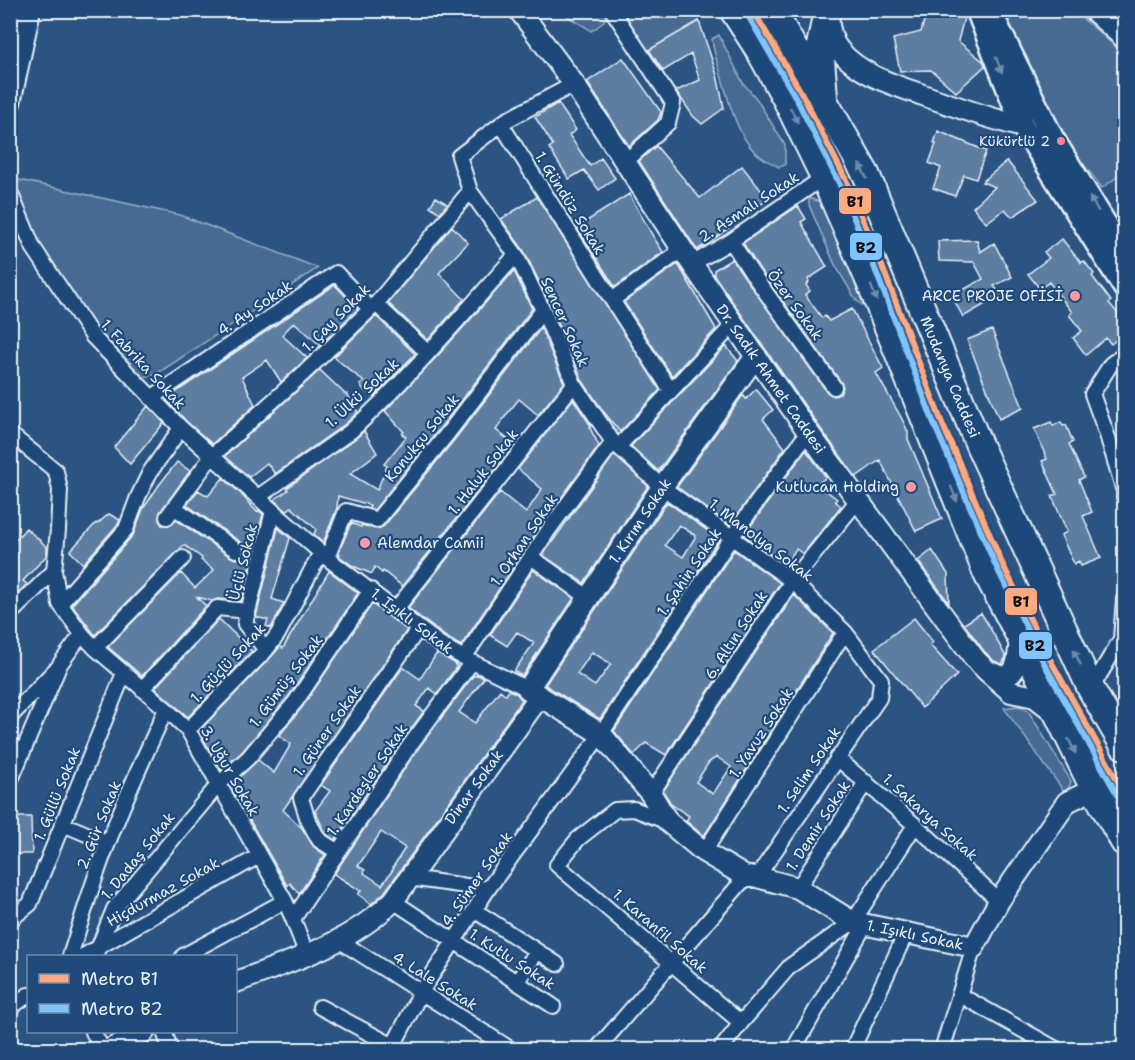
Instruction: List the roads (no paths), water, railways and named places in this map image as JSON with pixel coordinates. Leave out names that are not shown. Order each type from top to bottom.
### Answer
[{"type":"highway","points":[[733,10],[759,50],[786,99],[824,177],[987,574],[1094,789],[1125,842]]},
{"type":"highway","name":"Mudanya Caddesi","points":[[772,10],[866,174],[979,445],[1091,689],[1125,746]]},
{"type":"highway","points":[[825,103],[820,46],[827,11]]},
{"type":"main road","points":[[989,13],[1023,127],[1125,287]]},
{"type":"main road","points":[[989,13],[1052,137],[1125,254]]},
{"type":"street","points":[[10,103],[30,10]]},
{"type":"street","name":"Dr. Sadık Ahmet Caddesi","points":[[519,10],[574,84],[687,257],[808,432],[975,659],[1011,692],[1035,697],[1056,714]]},
{"type":"street","points":[[612,10],[673,103],[668,123],[625,162]]},
{"type":"street","points":[[1093,10],[1125,38]]},
{"type":"street","points":[[827,11],[829,32],[838,50],[858,67],[882,80],[929,98],[1023,127]]},
{"type":"street","points":[[501,124],[574,84]]},
{"type":"street","name":"Sencer Sokak","points":[[501,124],[459,156],[470,191],[516,255],[543,310],[574,384],[615,445],[662,487]]},
{"type":"street","name":"1. Gündüz Sokak","points":[[501,124],[672,391]]},
{"type":"street","name":"2. Asmalı Sokak","points":[[687,257],[731,241],[824,177]]},
{"type":"street","name":"1. Çay Sokak","points":[[236,550],[171,513],[212,456],[373,307],[470,191]]},
{"type":"street","name":"1. Fabrika Sokak","points":[[10,192],[33,247],[93,337],[151,398],[212,456]]},
{"type":"street","name":"Özer Sokak","points":[[731,241],[834,387]]},
{"type":"street","name":"1. Ülkü Sokak","points":[[258,497],[351,431],[386,397],[516,255]]},
{"type":"street","points":[[612,300],[687,257]]},
{"type":"street","name":"4. Ay Sokak","points":[[151,398],[336,273],[373,307]]},
{"type":"street","points":[[373,307],[427,352]]},
{"type":"street","name":"Konukçu Sokak","points":[[324,555],[346,511],[377,520],[543,310]]},
{"type":"street","name":"1. Orhan Sokak","points":[[468,660],[550,528],[615,445],[672,391],[734,324]]},
{"type":"street","points":[[1125,354],[1111,364],[1092,394],[1107,435],[1125,498]]},
{"type":"street","name":"1. Kırım Sokak","points":[[534,693],[589,598],[662,487],[756,356]]},
{"type":"street","name":"1. Haluk Sokak","points":[[396,609],[574,384]]},
{"type":"street","points":[[60,604],[126,529],[150,472],[181,428]]},
{"type":"street","name":"1. Şahin Sokak","points":[[601,734],[731,538],[808,432]]},
{"type":"street","name":"3. Uğur Sokak","points":[[10,434],[56,471],[60,490],[54,571],[60,604],[95,648],[188,730],[285,901],[307,955]]},
{"type":"street","name":"1. Işıklı Sokak","points":[[212,456],[324,555],[441,645],[534,693],[601,734],[651,794],[668,822]]},
{"type":"street","name":"1. Manolya Sokak","points":[[662,487],[792,580],[845,632],[881,680]]},
{"type":"street","name":"6. Altın Sokak","points":[[651,794],[792,580],[858,500]]},
{"type":"street","name":"Üçlü Sokak","points":[[266,650],[245,624],[273,512]]},
{"type":"street","name":"1. Güçlü Sokak","points":[[188,730],[266,650],[284,624],[324,555]]},
{"type":"street","points":[[531,557],[589,598]]},
{"type":"street","points":[[95,648],[183,558]]},
{"type":"street","points":[[10,614],[54,571]]},
{"type":"street","name":"1. Gümüş Sokak","points":[[219,784],[248,758],[296,701],[371,590]]},
{"type":"street","points":[[1091,689],[1121,639],[1125,599]]},
{"type":"street","points":[[142,689],[217,608],[248,611]]},
{"type":"street","name":"1. Güner Sokak","points":[[338,852],[319,840],[308,820],[301,798],[419,628]]},
{"type":"street","name":"1. Yavuz Sokak","points":[[704,852],[845,632]]},
{"type":"street","points":[[10,717],[60,664],[82,634]]},
{"type":"street","points":[[987,671],[1006,676],[1012,672],[1017,662],[1020,637]]},
{"type":"street","name":"1. Kardeşler Sokak","points":[[293,919],[468,660]]},
{"type":"street","points":[[10,782],[60,664]]},
{"type":"street","name":"1. Güllü Sokak","points":[[10,920],[30,904],[124,673]]},
{"type":"street","name":"1. Selim Sokak","points":[[596,1050],[670,962],[751,877],[879,698],[881,680]]},
{"type":"street","name":"Dinar Sokak","points":[[237,982],[339,941],[378,916],[393,901],[534,693]]},
{"type":"street","name":"2. Gür Sokak","points":[[71,955],[108,843],[166,709]]},
{"type":"street","name":"4. Sümer Sokak","points":[[395,1048],[421,992],[474,910],[601,734]]},
{"type":"street","name":"1. Sakarya Sokak","points":[[837,758],[999,901]]},
{"type":"street","name":"1. Demir Sokak","points":[[798,888],[866,782]]},
{"type":"street","name":"1. Dadaş Sokak","points":[[96,952],[114,909],[219,784]]},
{"type":"street","points":[[942,1050],[974,948],[999,901],[1067,802],[1094,789]]},
{"type":"street","name":"1. Işıklı Sokak","points":[[557,865],[578,839],[615,810],[634,809],[668,822],[704,852],[751,877],[798,888],[859,923],[974,948]]},
{"type":"street","points":[[63,824],[108,843]]},
{"type":"street","points":[[793,1050],[859,923],[915,825]]},
{"type":"street","name":"Hiçdurmaz Sokak","points":[[96,952],[260,856]]},
{"type":"street","name":"1. Karanfil Sokak","points":[[557,865],[741,1023]]},
{"type":"street","points":[[409,878],[489,889]]},
{"type":"street","points":[[187,955],[285,901]]},
{"type":"street","name":"1. Kutlu Sokak","points":[[393,901],[553,1006]]},
{"type":"street","points":[[474,910],[556,964]]},
{"type":"street","points":[[720,1050],[790,966],[859,923]]},
{"type":"street","points":[[852,1050],[906,933]]},
{"type":"street","name":"4. Lale Sokak","points":[[339,941],[512,1050]]},
{"type":"street","points":[[517,982],[537,951]]},
{"type":"street","points":[[960,994],[1058,1050]]},
{"type":"street","points":[[10,1008],[27,995]]},
{"type":"street","points":[[320,1007],[395,1048]]},
{"type":"street","points":[[94,1033],[103,1050]]},
{"type":"street","points":[[109,1050],[142,1033]]},
{"type":"street","points":[[164,1033],[171,1050]]},
{"type":"metro line","name":"B1","points":[[753,10],[802,94],[847,182],[879,258],[942,423],[1001,561],[1051,661],[1124,792]]},
{"type":"metro line","name":"B2","points":[[747,14],[796,98],[840,185],[872,261],[935,426],[995,564],[1045,665],[1118,796]]},
{"type":"place","name":"Kükürtlü 2","points":[[1061,141]]},
{"type":"place","name":"ARCE PROJE OFİSİ","points":[[1075,296]]},
{"type":"place","name":"Kutlucan Holding","points":[[911,487]]},
{"type":"place","name":"Alemdar Camii","points":[[365,543]]}]
